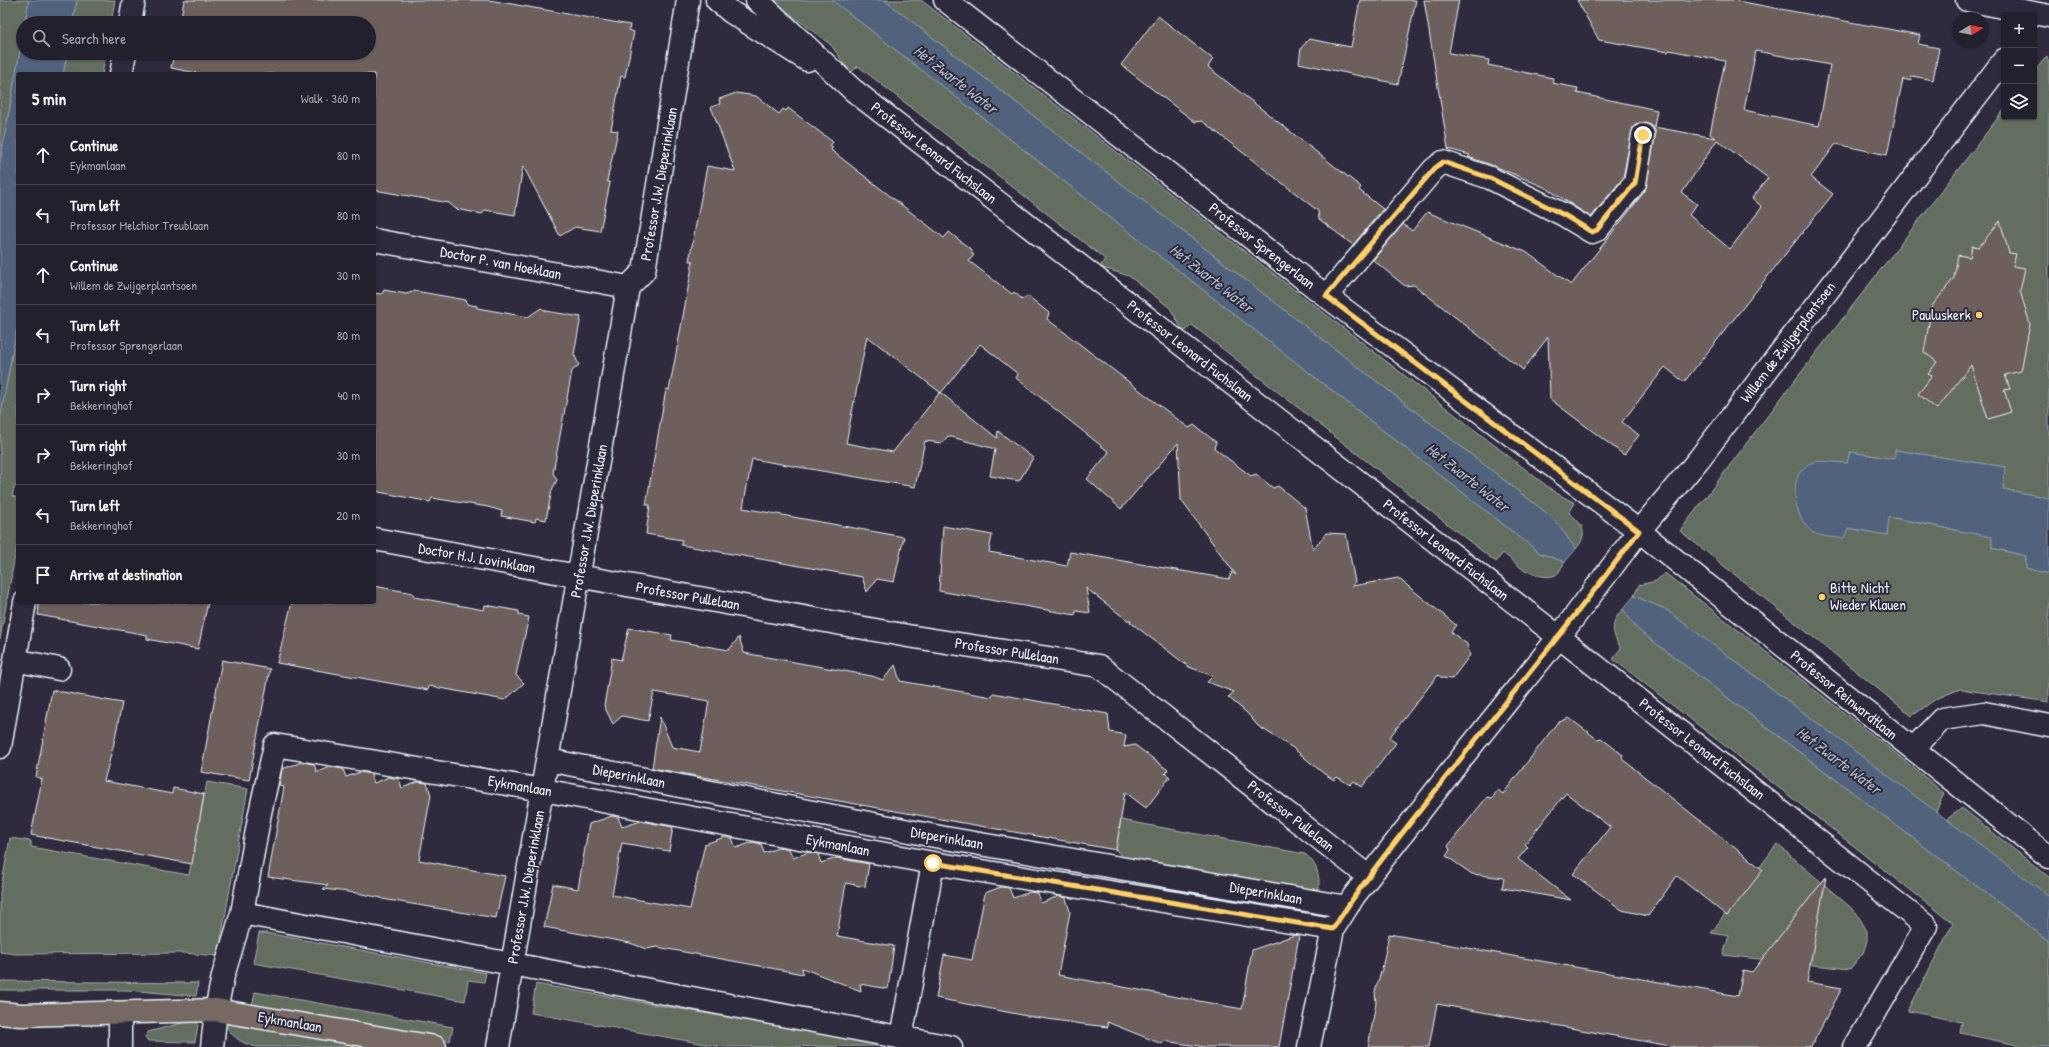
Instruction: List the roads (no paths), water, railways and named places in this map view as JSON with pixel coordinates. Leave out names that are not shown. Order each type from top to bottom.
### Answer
[{"type":"main road","name":"Eykmanlaan","points":[[0,1012],[21,1015],[216,1010],[436,1047]]},
{"type":"street","points":[[131,16],[134,0]]},
{"type":"street","name":"Professor J.W. Dieperinklaan","points":[[498,1047],[628,287],[644,271],[688,0]]},
{"type":"street","name":"Professor Leonard Fuchslaan","points":[[717,0],[731,12],[853,90],[1565,630],[1926,926],[1855,1047]]},
{"type":"street","name":"Professor Leonard Fuchslaan","points":[[757,0],[853,90]]},
{"type":"street","name":"Professor Sprengerlaan","points":[[945,0],[1326,296],[1639,531]]},
{"type":"street","points":[[1967,0],[2041,11]]},
{"type":"street","points":[[121,72],[124,60]]},
{"type":"street","name":"Willem de Zwijgerplantsoen","points":[[1333,929],[1369,876],[1565,630],[1639,531],[1699,459],[2001,64]]},
{"type":"street","points":[[1326,296],[1434,169],[1443,162],[1490,178],[1564,215],[1592,232],[1597,230],[1635,183],[1643,135]]},
{"type":"street","name":"Doctor P. van Hoeklaan","points":[[376,240],[628,287]]},
{"type":"street","name":"Professor Reinwardtlaan","points":[[1639,531],[2049,857]]},
{"type":"street","name":"Doctor H.J. Lovinklaan","points":[[376,539],[579,576]]},
{"type":"street","name":"Professor Pullelaan","points":[[579,576],[908,636],[1099,666],[1369,876]]},
{"type":"street","points":[[0,747],[25,604]]},
{"type":"street","points":[[15,660],[59,669]]},
{"type":"street","points":[[1913,749],[1942,719],[1984,714],[2049,726]]},
{"type":"street","name":"Eykmanlaan","points":[[212,1047],[216,1010],[223,976],[242,913],[260,813],[275,745],[543,790],[933,863],[1333,929]]},
{"type":"street","name":"Dieperinklaan","points":[[548,760],[946,838],[1347,907]]},
{"type":"street","points":[[901,1038],[933,863]]},
{"type":"street","points":[[242,913],[951,1047]]},
{"type":"street","points":[[1309,1047],[1333,929]]},
{"type":"street","points":[[120,1013],[120,1047]]},
{"type":"water","points":[[29,0],[77,0],[74,16],[26,16]]},
{"type":"water","name":"Het Zwarte Water","points":[[832,0],[884,0],[1553,518],[1576,549],[1565,562],[1540,553]]},
{"type":"water","points":[[18,60],[66,60],[63,72],[16,72]]},
{"type":"water","points":[[16,73],[16,332],[0,419],[0,162]]},
{"type":"water","points":[[1895,450],[2005,467],[2003,489],[2049,498],[2049,574],[2026,568],[2026,556],[1992,548],[1992,537],[1889,517],[1887,535],[1848,528],[1844,538],[1833,537],[1814,533],[1807,527],[1797,508],[1795,496],[1795,485],[1798,475],[1804,467],[1817,461],[1847,463],[1850,452],[1895,459]]},
{"type":"water","name":"Het Zwarte Water","points":[[1634,596],[1665,609],[2049,896],[2049,941],[1637,629],[1623,609]]},
{"type":"place","name":"Pauluskerk","points":[[1979,315]]},
{"type":"place","name":"Bitte Nicht Wieder Klauen","points":[[1822,597]]}]
